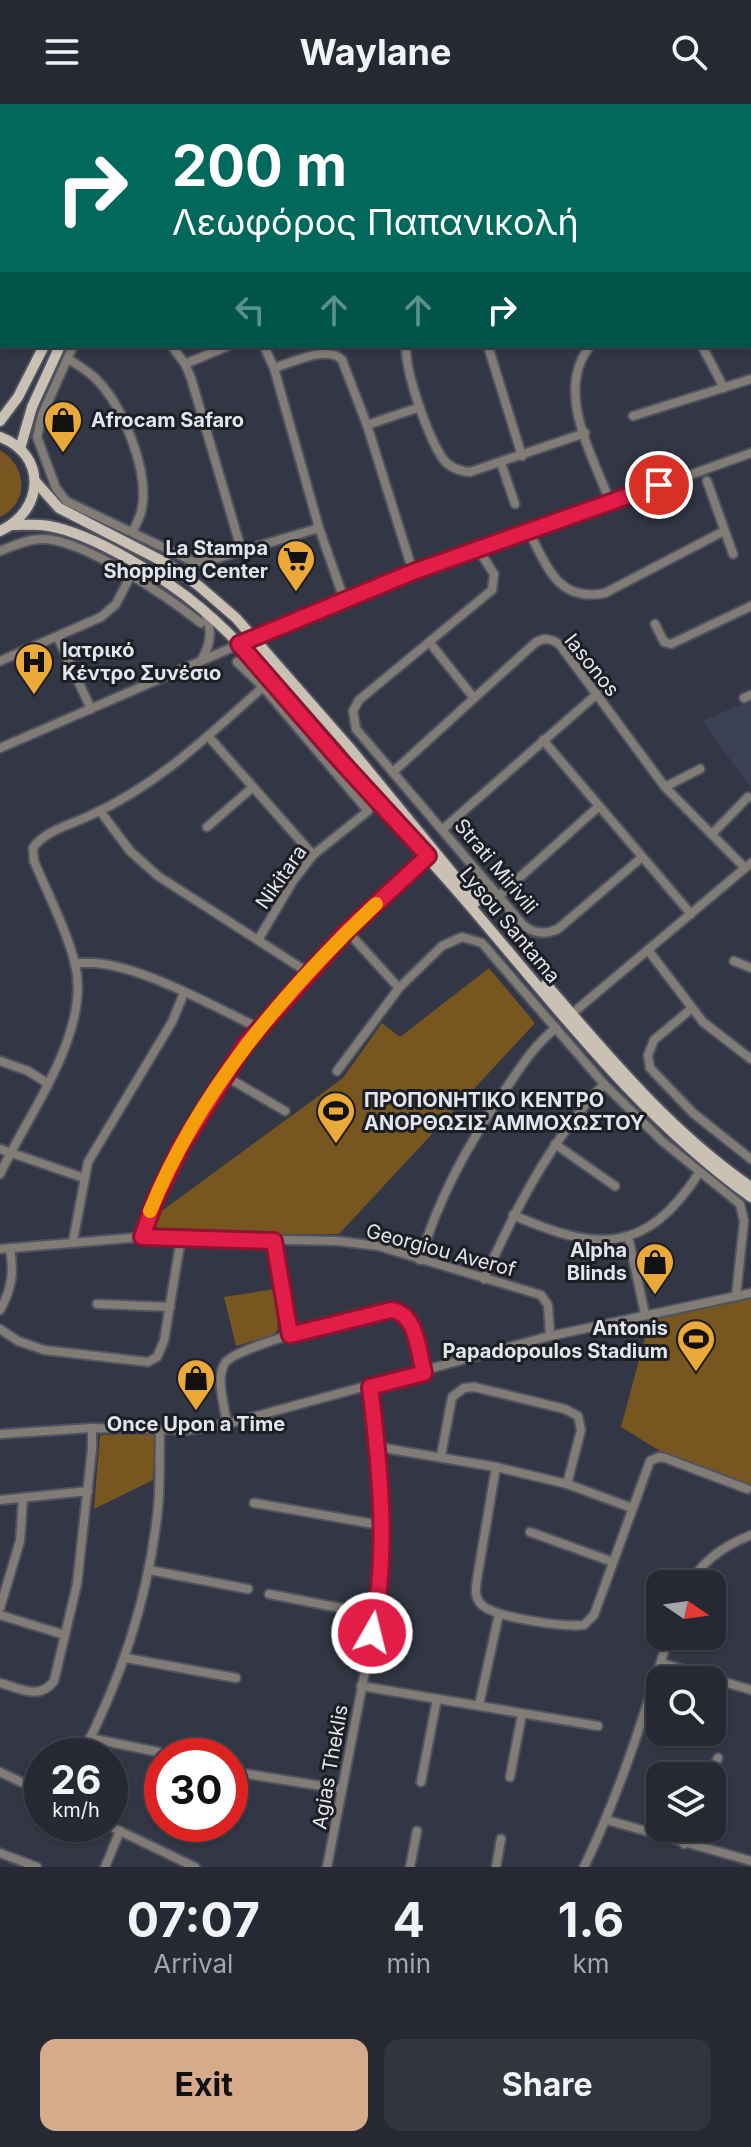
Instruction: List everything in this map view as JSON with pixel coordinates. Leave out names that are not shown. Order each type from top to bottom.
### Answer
[{"type":"main road","points":[[0,421],[18,397],[43,348]]},
{"type":"main road","points":[[0,437],[20,449],[32,407],[59,348]]},
{"type":"main road","name":"Lysou Santama","points":[[20,449],[33,469],[35,481],[52,502],[68,514],[136,546],[181,573],[216,600],[254,636],[630,1092],[672,1133],[751,1197]]},
{"type":"main road","points":[[0,531],[13,525],[30,506],[35,481]]},
{"type":"main road","name":"Lysou Santama","points":[[13,525],[46,525],[75,534],[144,568],[202,609],[239,644],[338,758],[430,853]]},
{"type":"main road","name":"Lysou Santama","points":[[569,1017],[653,1104],[751,1187]]},
{"type":"street","points":[[72,348],[40,420],[39,447],[62,497],[184,558],[199,562],[319,528]]},
{"type":"street","points":[[173,348],[185,364],[242,552]]},
{"type":"street","points":[[185,364],[223,348]]},
{"type":"street","points":[[265,348],[274,368],[319,528],[344,599]]},
{"type":"street","points":[[406,348],[407,364],[420,407],[443,459],[452,467],[470,472],[585,433]]},
{"type":"street","points":[[489,348],[522,456]]},
{"type":"street","points":[[589,348],[580,361],[574,382],[576,402],[610,502]]},
{"type":"street","points":[[703,348],[724,388]]},
{"type":"street","points":[[274,368],[327,353],[338,356],[367,425],[413,572]]},
{"type":"street","points":[[68,359],[85,369],[104,387],[118,407],[127,428],[143,493],[142,508],[133,531]]},
{"type":"street","points":[[633,416],[751,379]]},
{"type":"street","points":[[367,425],[420,407]]},
{"type":"street","points":[[0,748],[344,599],[751,453]]},
{"type":"street","points":[[501,463],[515,504]]},
{"type":"street","points":[[707,481],[733,554]]},
{"type":"street","points":[[529,532],[553,577],[570,591],[591,596],[605,593],[724,531]]},
{"type":"street","points":[[0,551],[32,540],[51,540],[131,575],[201,623]]},
{"type":"street","points":[[474,698],[430,643],[494,587],[493,571],[478,549]]},
{"type":"street","points":[[0,661],[58,638],[112,608],[131,575]]},
{"type":"street","points":[[655,624],[664,642],[671,644],[751,606]]},
{"type":"street","points":[[201,660],[211,637],[202,609]]},
{"type":"street","points":[[58,638],[91,709]]},
{"type":"street","name":"Iasonos","points":[[393,772],[535,643],[545,639],[560,645],[665,787],[748,866]]},
{"type":"street","name":"Strati Mirivili","points":[[430,643],[359,700],[353,715],[358,733],[526,927],[536,932],[558,929],[641,858]]},
{"type":"street","name":"Nikitara","points":[[237,662],[263,687],[368,811],[313,855],[293,881],[258,940]]},
{"type":"street","points":[[0,1174],[68,1044],[77,1008],[75,964],[34,861],[33,848],[44,837],[154,781],[263,687]]},
{"type":"street","points":[[443,829],[597,694]]},
{"type":"street","points":[[208,736],[313,855]]},
{"type":"street","points":[[543,740],[691,914]]},
{"type":"street","points":[[665,787],[700,769]]},
{"type":"street","points":[[207,827],[253,787]]},
{"type":"street","points":[[712,834],[748,797]]},
{"type":"street","points":[[499,896],[598,807]]},
{"type":"street","points":[[100,811],[130,851],[151,871],[309,973]]},
{"type":"street","points":[[142,1237],[156,1198],[182,1145],[259,1028],[347,931],[430,853]]},
{"type":"street","points":[[569,1017],[748,866]]},
{"type":"street","points":[[347,931],[399,988]]},
{"type":"street","points":[[337,1071],[399,988],[442,946],[454,939],[470,938],[487,946],[604,1084],[662,1141],[737,1201],[744,1212],[736,1296]]},
{"type":"street","points":[[648,950],[691,1009],[710,1029],[751,1059]]},
{"type":"street","points":[[734,961],[751,968]]},
{"type":"street","points":[[75,964],[109,964],[184,993],[259,1028]]},
{"type":"street","points":[[73,1241],[84,1178],[92,1155],[172,1022],[184,993]]},
{"type":"street","points":[[691,1009],[654,1040],[648,1055],[650,1068],[693,1113],[751,1159]]},
{"type":"street","points":[[420,1260],[436,1215],[469,1146],[524,1061],[556,1028]]},
{"type":"street","points":[[0,1061],[28,1071],[47,1083]]},
{"type":"street","points":[[225,1076],[285,1111]]},
{"type":"street","points":[[484,1279],[513,1215],[555,1144],[604,1084]]},
{"type":"street","points":[[555,1144],[615,1186]]},
{"type":"street","points":[[0,1149],[84,1178]]},
{"type":"street","points":[[513,1215],[571,1238],[596,1240],[628,1236],[655,1222],[674,1207],[699,1173]]},
{"type":"street","points":[[628,1236],[645,1314]]},
{"type":"street","name":"Georgiou Averof","points":[[5,1248],[142,1237],[338,1241],[378,1246],[544,1297],[548,1305],[550,1336]]},
{"type":"street","points":[[0,1329],[18,1341],[44,1350],[148,1362],[157,1357],[161,1349],[181,1238]]},
{"type":"street","points":[[274,1241],[290,1335]]},
{"type":"street","points":[[0,1310],[12,1283],[13,1270],[5,1248]]},
{"type":"street","points":[[0,1434],[92,1428],[188,1430],[227,1424],[424,1373],[550,1336],[751,1293]]},
{"type":"street","points":[[97,1304],[170,1307]]},
{"type":"street","points":[[227,1424],[221,1379],[225,1362],[238,1352],[290,1335],[396,1311],[410,1321],[424,1373]]},
{"type":"street","name":"Agias Theklis","points":[[327,1867],[376,1615],[380,1525],[378,1447],[370,1387]]},
{"type":"street","points":[[441,1456],[451,1401],[459,1391],[474,1387],[565,1409],[578,1416],[581,1430],[567,1484]]},
{"type":"street","points":[[0,1683],[36,1693],[47,1690],[54,1681],[77,1584],[92,1428]]},
{"type":"street","points":[[90,1738],[126,1658],[149,1570],[158,1514],[160,1430]]},
{"type":"street","points":[[378,1447],[441,1456],[567,1484],[632,1508]]},
{"type":"street","points":[[496,1467],[475,1592],[483,1606],[499,1614],[571,1626],[584,1625],[594,1615],[646,1465],[659,1457],[747,1489]]},
{"type":"street","points":[[0,1500],[88,1491]]},
{"type":"street","points":[[0,1608],[20,1541],[23,1498]]},
{"type":"street","points":[[254,1503],[380,1525]]},
{"type":"street","points":[[530,1532],[613,1562]]},
{"type":"street","points":[[700,1570],[709,1558],[729,1544],[751,1535]]},
{"type":"street","points":[[149,1570],[248,1589]]},
{"type":"street","points":[[269,1594],[376,1615]]},
{"type":"street","points":[[479,1705],[499,1614]]},
{"type":"street","points":[[0,1615],[65,1635]]},
{"type":"street","points":[[584,1867],[607,1820],[665,1650]]},
{"type":"street","points":[[126,1658],[236,1678]]},
{"type":"street","points":[[661,1663],[751,1690]]},
{"type":"street","points":[[361,1686],[598,1726]]},
{"type":"street","points":[[421,1782],[437,1699]]},
{"type":"street","points":[[510,1777],[522,1714]]},
{"type":"street","points":[[716,1762],[718,1758]]},
{"type":"street","points":[[0,1772],[24,1783]]},
{"type":"street","points":[[248,1774],[341,1789]]},
{"type":"street","points":[[607,1820],[751,1864]]},
{"type":"street","points":[[410,1867],[417,1831]]},
{"type":"street","points":[[128,1835],[195,1867]]},
{"type":"street","points":[[496,1867],[501,1839]]},
{"type":"street","points":[[105,1867],[115,1842]]},
{"type":"street","points":[[1,1857],[37,1867]]},
{"type":"shaded area","points":[[0,450],[16,465],[21,484],[16,502],[0,517]]},
{"type":"shaded area","points":[[751,700],[751,788],[702,721]]},
{"type":"shaded area","name":"ΠΡΟΠΟΝΗΤΙΚΟ ΚΕΝΤΡΟ ΑΝΟΡΘΩΣΙΣ ΑΜΜΟΧΩΣΤΟΥ","points":[[489,968],[535,1023],[339,1234],[173,1235],[156,1227],[159,1213],[343,1078],[382,1023],[400,1037]]},
{"type":"shaded area","points":[[275,1289],[278,1330],[273,1335],[236,1346],[224,1297]]},
{"type":"shaded area","name":"Antonis Papadopoulos Stadium","points":[[751,1297],[751,1487],[673,1459],[621,1427],[649,1323]]},
{"type":"shaded area","points":[[156,1434],[153,1480],[94,1509],[100,1435]]},
{"type":"slow traffic","points":[[150,1211],[182,1145],[245,1045],[347,931],[376,904]]},
{"type":"place","name":"Afrocam Safaro","points":[[63,454]]},
{"type":"place","name":"La Stampa Shopping Center","points":[[296,593]]},
{"type":"place","name":"Ιατρικό Κέντρο Συνέσιο","points":[[34,696]]},
{"type":"place","name":"ΠΡΟΠΟΝΗΤΙΚΟ ΚΕΝΤΡΟ ΑΝΟΡΘΩΣΙΣ ΑΜΜΟΧΩΣΤΟΥ","points":[[336,1145]]},
{"type":"place","name":"Alpha Blinds","points":[[655,1296]]},
{"type":"place","name":"Antonis Papadopoulos Stadium","points":[[696,1373]]},
{"type":"place","name":"Once Upon a Time","points":[[196,1412]]},
{"type":"route","points":[[372,1633],[380,1551],[378,1447],[370,1387],[424,1373],[410,1321],[403,1313],[391,1310],[290,1335],[274,1241],[142,1237],[156,1198],[182,1145],[245,1045],[347,931],[428,856],[239,644],[413,572],[659,485]]}]
